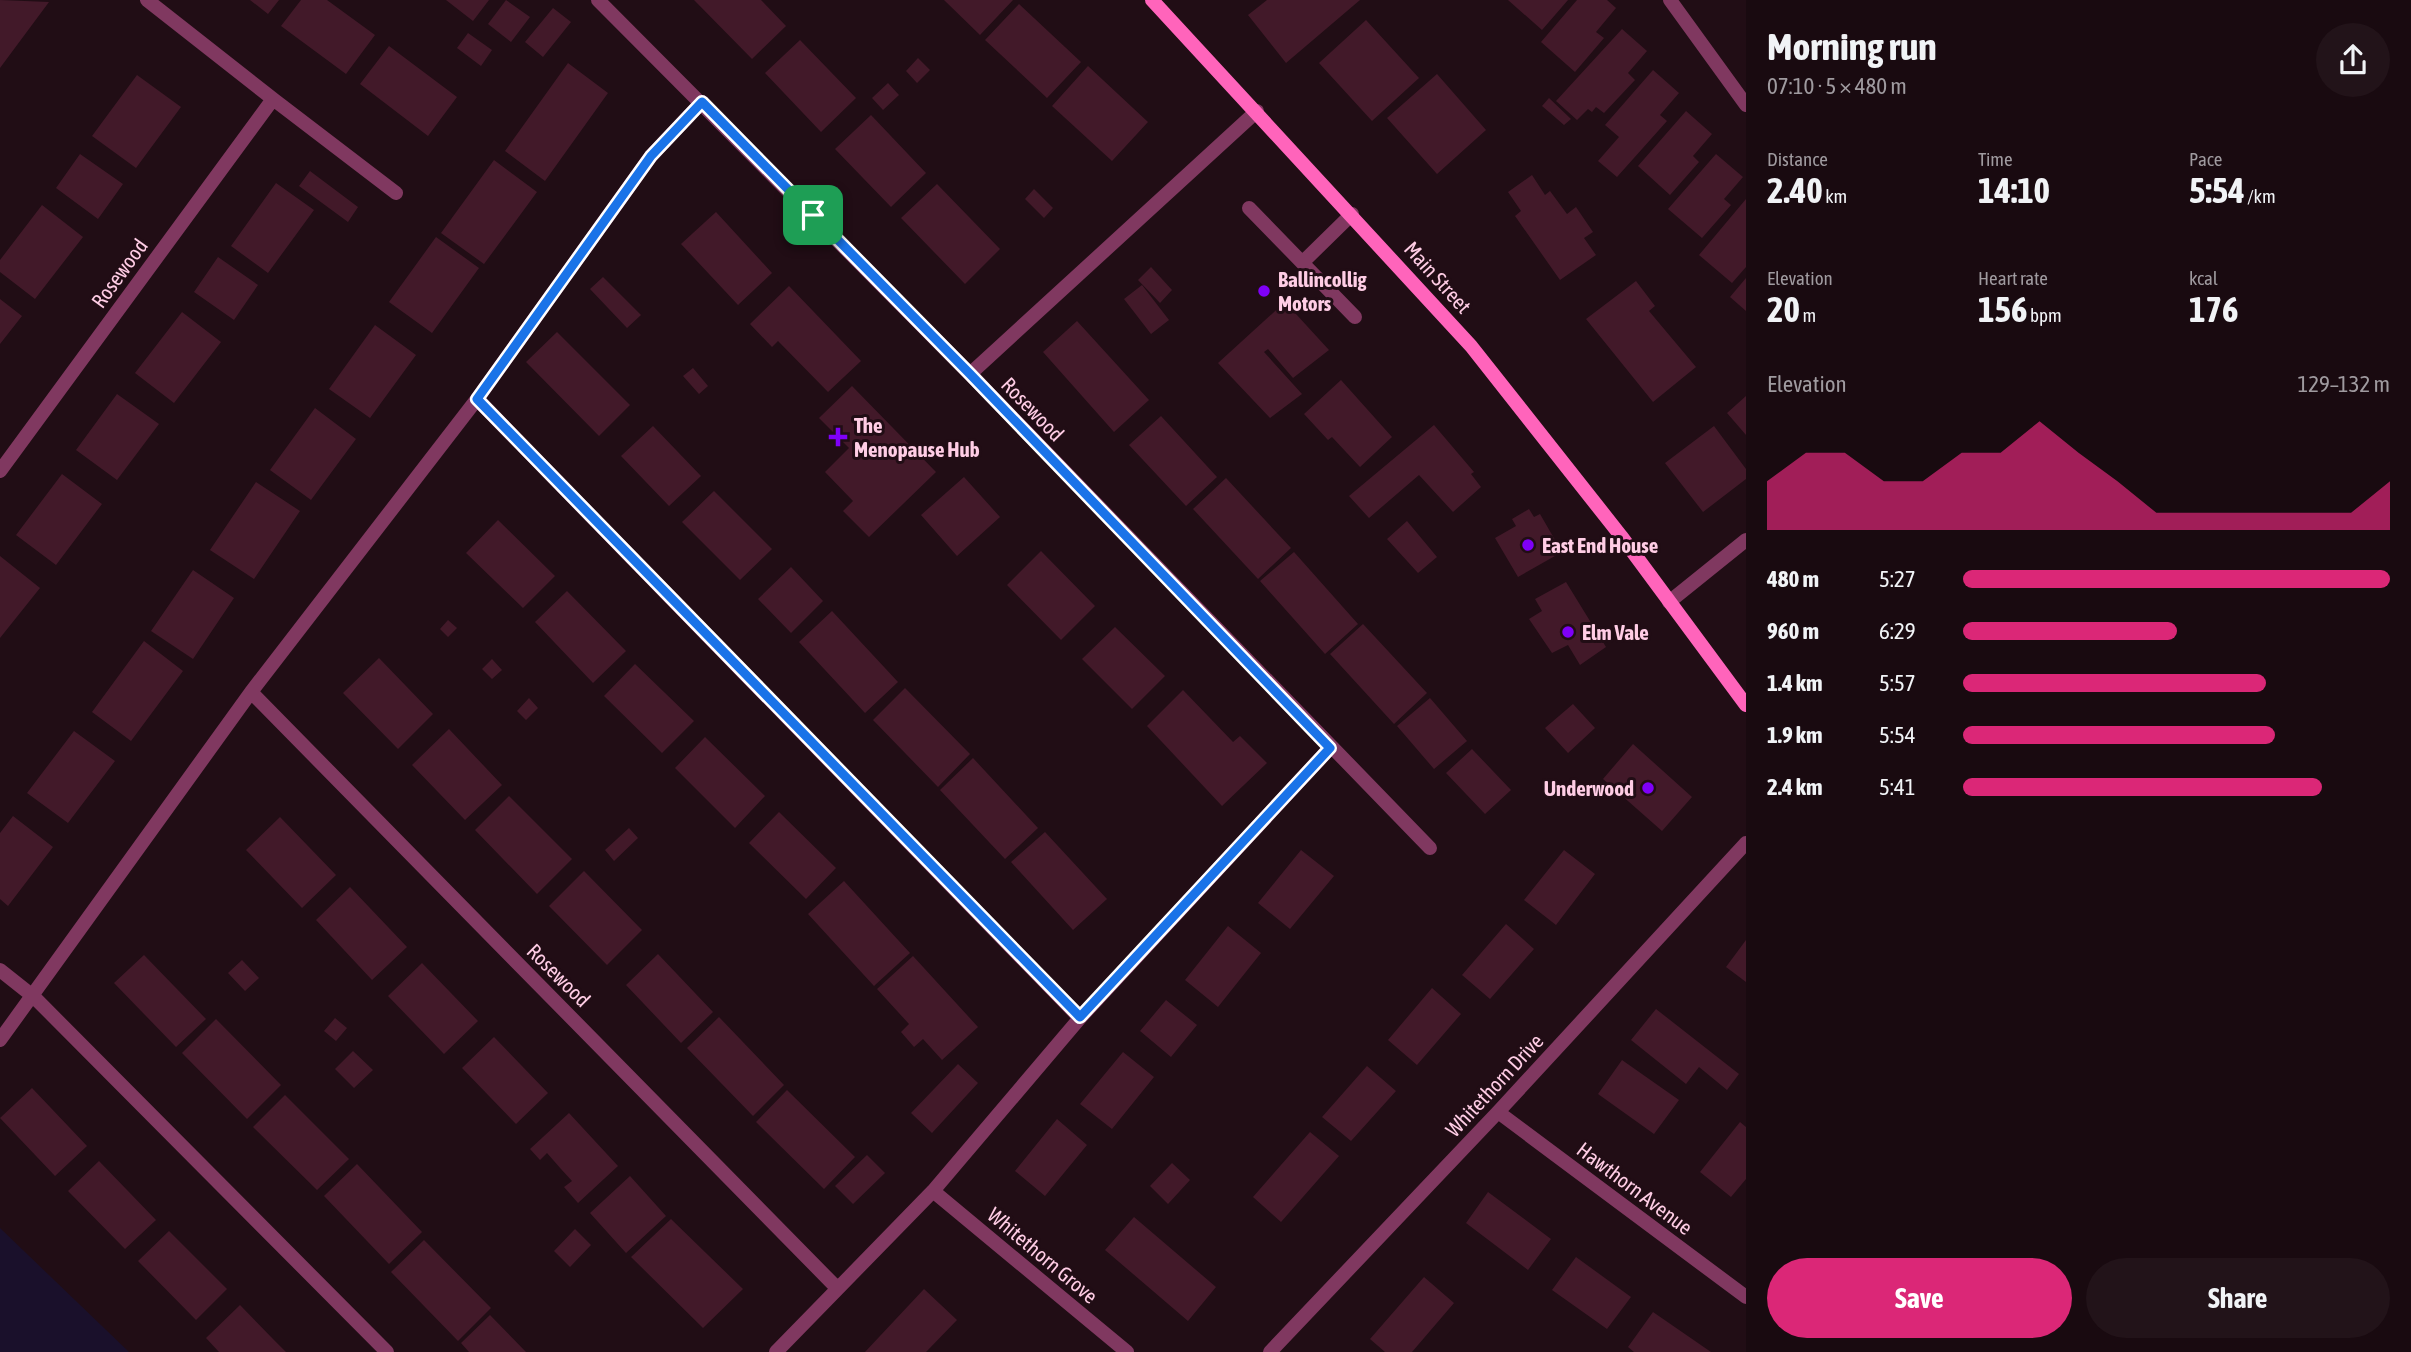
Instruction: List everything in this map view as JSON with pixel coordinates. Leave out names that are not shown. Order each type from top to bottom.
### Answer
[{"type":"main road","name":"Main Street","points":[[1152,0],[1471,346],[1746,705]]},
{"type":"street","points":[[147,0],[396,193]]},
{"type":"street","name":"Rosewood","points":[[598,0],[970,374],[1330,748],[1430,848]]},
{"type":"street","points":[[1670,0],[1746,105]]},
{"type":"street","name":"Rosewood","points":[[0,471],[273,99]]},
{"type":"street","points":[[0,1041],[251,692],[477,399],[651,156],[702,102]]},
{"type":"street","points":[[970,374],[1257,111]]},
{"type":"street","points":[[1249,208],[1355,317]]},
{"type":"street","points":[[1303,262],[1352,214]]},
{"type":"street","points":[[477,399],[1080,1017]]},
{"type":"street","points":[[1669,602],[1746,540]]},
{"type":"street","name":"Rosewood","points":[[251,692],[836,1287]]},
{"type":"street","points":[[776,1352],[836,1287],[933,1191],[1080,1017],[1330,748]]},
{"type":"street","name":"Whitethorn Drive","points":[[1270,1352],[1498,1112],[1746,843]]},
{"type":"street","points":[[0,971],[34,997],[387,1352]]},
{"type":"street","name":"Hawthorn Avenue","points":[[1498,1112],[1746,1297]]},
{"type":"street","name":"Whitethorn Grove","points":[[933,1191],[1127,1352]]},
{"type":"shaded area","points":[[0,1228],[129,1352],[0,1352]]},
{"type":"building","points":[[0,0],[49,2],[0,68]]},
{"type":"building","points":[[250,0],[279,0],[268,14]]},
{"type":"building","points":[[301,0],[327,0],[375,35],[346,74],[281,26]]},
{"type":"building","points":[[446,0],[489,0],[473,21]]},
{"type":"building","points":[[506,0],[530,17],[511,42],[488,24]]},
{"type":"building","points":[[694,0],[761,0],[786,26],[752,59]]},
{"type":"building","points":[[944,0],[1013,0],[980,35]]},
{"type":"building","points":[[1267,0],[1360,0],[1286,63],[1248,15]]},
{"type":"building","points":[[1508,0],[1568,0],[1542,30]]},
{"type":"building","points":[[1577,0],[1607,0],[1616,8],[1596,32],[1604,38],[1575,72],[1541,42]]},
{"type":"building","points":[[1019,4],[1081,62],[1047,98],[985,40]]},
{"type":"building","points":[[553,8],[571,22],[543,57],[525,42]]},
{"type":"building","points":[[1366,20],[1419,78],[1372,121],[1319,63]]},
{"type":"building","points":[[1622,29],[1647,51],[1628,73],[1635,80],[1604,113],[1596,107],[1592,112],[1588,109],[1577,120],[1556,101]]},
{"type":"building","points":[[468,33],[492,50],[481,66],[457,48]]},
{"type":"building","points":[[800,40],[856,98],[821,132],[765,73]]},
{"type":"building","points":[[389,46],[457,97],[428,136],[360,84]]},
{"type":"building","points":[[918,58],[930,70],[917,83],[906,71]]},
{"type":"building","points":[[568,63],[608,93],[545,181],[505,151]]},
{"type":"building","points":[[1088,66],[1148,122],[1112,161],[1052,106]]},
{"type":"building","points":[[1653,70],[1679,93],[1660,115],[1667,121],[1617,177],[1598,161],[1619,137],[1605,125]]},
{"type":"building","points":[[1437,74],[1486,130],[1437,174],[1387,118]]},
{"type":"building","points":[[137,75],[181,107],[136,168],[92,136]]},
{"type":"building","points":[[888,83],[899,95],[883,110],[872,98]]},
{"type":"building","points":[[1549,98],[1571,119],[1564,125],[1542,106]]},
{"type":"building","points":[[1686,111],[1712,134],[1693,156],[1699,162],[1670,195],[1638,166]]},
{"type":"building","points":[[871,115],[926,173],[891,207],[835,149]]},
{"type":"building","points":[[80,154],[123,184],[98,219],[56,188]]},
{"type":"building","points":[[1716,154],[1743,177],[1724,199],[1731,205],[1702,238],[1668,209]]},
{"type":"building","points":[[494,160],[537,192],[484,264],[441,233]]},
{"type":"building","points":[[310,171],[358,207],[348,222],[299,186]]},
{"type":"building","points":[[1532,175],[1545,195],[1550,191],[1567,214],[1576,207],[1593,232],[1584,238],[1596,255],[1560,280],[1515,216],[1521,211],[1508,192]]},
{"type":"building","points":[[276,183],[314,210],[268,273],[231,246]]},
{"type":"building","points":[[937,184],[1000,249],[965,284],[901,218]]},
{"type":"building","points":[[1034,189],[1053,208],[1044,218],[1025,199]]},
{"type":"building","points":[[1746,199],[1746,267],[1732,283],[1699,255]]},
{"type":"building","points":[[42,205],[83,237],[35,299],[0,272],[0,260]]},
{"type":"building","points":[[716,212],[772,273],[738,305],[681,244]]},
{"type":"building","points":[[436,237],[479,268],[432,333],[389,302]]},
{"type":"building","points":[[218,257],[258,285],[234,320],[194,292]]},
{"type":"building","points":[[1151,267],[1172,290],[1160,303],[1138,280]]},
{"type":"building","points":[[603,277],[641,315],[627,328],[590,289]]},
{"type":"building","points":[[1746,278],[1746,311],[1730,297]]},
{"type":"building","points":[[1636,281],[1655,306],[1649,311],[1696,367],[1653,402],[1586,319]]},
{"type":"building","points":[[1142,285],[1169,320],[1151,334],[1124,299]]},
{"type":"building","points":[[789,286],[861,361],[828,392],[778,341],[772,347],[750,324]]},
{"type":"building","points":[[0,299],[22,316],[0,344]]},
{"type":"building","points":[[1285,302],[1329,350],[1293,378],[1268,349],[1264,352],[1302,394],[1270,418],[1218,363]]},
{"type":"building","points":[[182,312],[221,342],[174,403],[135,373]]},
{"type":"building","points":[[1077,321],[1149,400],[1114,432],[1043,352]]},
{"type":"building","points":[[375,325],[416,355],[370,418],[329,389]]},
{"type":"building","points":[[557,332],[630,405],[599,436],[526,362]]},
{"type":"building","points":[[693,368],[708,386],[699,394],[683,376]]},
{"type":"building","points":[[1341,380],[1392,437],[1360,467],[1332,437],[1328,440],[1304,414]]},
{"type":"building","points":[[852,386],[936,472],[869,537],[843,511],[853,501],[825,472],[849,448],[819,418]]},
{"type":"building","points":[[117,394],[159,424],[117,480],[76,450]]},
{"type":"building","points":[[1746,396],[1746,435],[1727,413]]},
{"type":"building","points":[[315,408],[356,439],[311,500],[270,470]]},
{"type":"building","points":[[1161,416],[1217,477],[1186,506],[1129,445]]},
{"type":"building","points":[[1434,425],[1474,472],[1471,474],[1481,487],[1453,512],[1419,475],[1369,518],[1349,496]]},
{"type":"building","points":[[653,426],[701,476],[669,506],[621,456]]},
{"type":"building","points":[[1714,426],[1746,469],[1746,479],[1703,512],[1665,463]]},
{"type":"building","points":[[62,474],[102,504],[56,565],[16,535]]},
{"type":"building","points":[[964,477],[1000,517],[957,556],[921,515]]},
{"type":"building","points":[[1226,478],[1291,548],[1258,579],[1193,509]]},
{"type":"building","points":[[256,482],[300,511],[254,579],[210,550]]},
{"type":"building","points":[[714,491],[772,549],[740,580],[682,522]]},
{"type":"building","name":"East End House","points":[[1529,509],[1534,517],[1540,514],[1562,552],[1518,577],[1495,538],[1516,526],[1512,519]]},
{"type":"building","points":[[498,520],[555,576],[523,608],[466,553]]},
{"type":"building","points":[[1407,521],[1437,557],[1418,573],[1387,539]]},
{"type":"building","points":[[1041,551],[1095,606],[1061,640],[1007,585]]},
{"type":"building","points":[[1294,552],[1358,624],[1325,654],[1260,581]]},
{"type":"building","points":[[0,556],[40,588],[0,638]]},
{"type":"building","points":[[791,567],[823,601],[791,633],[758,599]]},
{"type":"building","points":[[193,570],[234,598],[193,659],[151,631]]},
{"type":"building","name":"Elm Vale","points":[[1566,582],[1606,647],[1580,665],[1568,645],[1552,653],[1529,619],[1542,611],[1535,599]]},
{"type":"building","points":[[567,591],[626,651],[593,683],[535,622]]},
{"type":"building","points":[[832,611],[898,682],[865,713],[799,642]]},
{"type":"building","points":[[448,620],[457,628],[448,637],[440,629]]},
{"type":"building","points":[[1363,624],[1427,693],[1394,724],[1330,654]]},
{"type":"building","points":[[1115,627],[1165,676],[1132,709],[1082,659]]},
{"type":"building","points":[[144,641],[183,671],[131,741],[92,712]]},
{"type":"building","points":[[379,658],[433,714],[398,749],[343,693]]},
{"type":"building","points":[[492,659],[502,670],[492,679],[482,669]]},
{"type":"building","points":[[635,664],[694,721],[662,753],[604,696]]},
{"type":"building","points":[[905,688],[970,754],[938,787],[873,720]]},
{"type":"building","points":[[1183,690],[1233,742],[1240,736],[1267,763],[1222,806],[1147,726]]},
{"type":"building","points":[[529,698],[538,708],[526,720],[517,711]]},
{"type":"building","points":[[1430,698],[1467,741],[1434,769],[1397,726]]},
{"type":"building","points":[[1573,704],[1595,728],[1568,753],[1545,728]]},
{"type":"building","points":[[449,729],[502,785],[465,820],[412,765]]},
{"type":"building","points":[[74,731],[115,761],[68,823],[27,793]]},
{"type":"building","points":[[705,737],[765,796],[735,828],[675,768]]},
{"type":"building","name":"Underwood","points":[[1633,744],[1692,797],[1662,831],[1603,779]]},
{"type":"building","points":[[1472,749],[1511,790],[1485,814],[1446,773]]},
{"type":"building","points":[[973,758],[1038,828],[1005,859],[940,790]]},
{"type":"building","points":[[509,796],[572,859],[537,894],[475,830]]},
{"type":"building","points":[[779,812],[836,868],[806,899],[749,843]]},
{"type":"building","points":[[13,816],[53,847],[8,906],[0,899],[0,833]]},
{"type":"building","points":[[280,817],[336,875],[302,908],[246,850]]},
{"type":"building","points":[[629,828],[638,838],[614,861],[605,850]]},
{"type":"building","points":[[1045,832],[1107,899],[1073,930],[1011,862]]},
{"type":"building","points":[[1301,850],[1334,876],[1290,929],[1258,903]]},
{"type":"building","points":[[1564,850],[1595,874],[1556,925],[1524,900]]},
{"type":"building","points":[[584,871],[642,930],[607,965],[549,906]]},
{"type":"building","points":[[844,881],[910,953],[874,986],[808,914]]},
{"type":"building","points":[[350,887],[407,947],[372,980],[316,920]]},
{"type":"building","points":[[1506,924],[1534,949],[1490,999],[1462,975]]},
{"type":"building","points":[[1228,926],[1261,953],[1218,1007],[1185,980]]},
{"type":"building","points":[[1746,940],[1746,982],[1726,967]]},
{"type":"building","points":[[658,954],[713,1012],[681,1043],[626,985]]},
{"type":"building","points":[[144,955],[206,1019],[176,1047],[114,983]]},
{"type":"building","points":[[913,956],[978,1027],[942,1060],[923,1039],[914,1047],[901,1032],[909,1024],[877,989]]},
{"type":"building","points":[[242,960],[259,978],[245,991],[228,973]]},
{"type":"building","points":[[422,963],[478,1021],[444,1054],[388,996]]},
{"type":"building","points":[[1432,988],[1461,1014],[1417,1065],[1388,1040]]},
{"type":"building","points":[[1166,1000],[1197,1025],[1171,1057],[1140,1031]]},
{"type":"building","points":[[1656,1009],[1739,1074],[1727,1090],[1699,1067],[1686,1084],[1631,1040]]},
{"type":"building","points":[[719,1017],[784,1085],[753,1116],[687,1048]]},
{"type":"building","points":[[335,1018],[347,1028],[336,1041],[324,1031]]},
{"type":"building","points":[[216,1019],[281,1085],[247,1119],[182,1053]]},
{"type":"building","points":[[494,1037],[548,1093],[516,1124],[462,1068]]},
{"type":"building","points":[[353,1051],[373,1070],[354,1088],[335,1069]]},
{"type":"building","points":[[1123,1052],[1154,1077],[1112,1129],[1080,1104]]},
{"type":"building","points":[[1622,1060],[1679,1100],[1654,1134],[1598,1094]]},
{"type":"building","points":[[958,1064],[978,1083],[932,1133],[911,1113]]},
{"type":"building","points":[[1367,1066],[1396,1091],[1351,1141],[1322,1117]]},
{"type":"building","points":[[32,1088],[87,1146],[55,1176],[0,1118]]},
{"type":"building","points":[[787,1090],[855,1157],[824,1189],[756,1122]]},
{"type":"building","points":[[285,1095],[349,1159],[317,1190],[253,1127]]},
{"type":"building","points":[[569,1113],[618,1166],[578,1203],[564,1187],[572,1181],[547,1153],[540,1160],[530,1149]]},
{"type":"building","points":[[1057,1119],[1087,1145],[1045,1196],[1015,1171]]},
{"type":"building","points":[[1740,1122],[1746,1127],[1746,1179],[1731,1197],[1700,1172]]},
{"type":"building","points":[[1310,1132],[1339,1156],[1281,1222],[1253,1197]]},
{"type":"building","points":[[867,1155],[885,1173],[853,1204],[835,1186]]},
{"type":"building","points":[[99,1161],[156,1220],[125,1249],[68,1191]]},
{"type":"building","points":[[1172,1163],[1190,1180],[1168,1204],[1150,1186]]},
{"type":"building","points":[[357,1164],[422,1232],[389,1264],[324,1196]]},
{"type":"building","points":[[630,1176],[666,1216],[626,1253],[590,1213]]},
{"type":"building","points":[[1488,1192],[1551,1239],[1528,1270],[1466,1223]]},
{"type":"building","points":[[1134,1217],[1216,1287],[1188,1321],[1105,1250]]},
{"type":"building","points":[[671,1219],[743,1289],[703,1328],[631,1257]]},
{"type":"building","points":[[575,1229],[591,1245],[570,1267],[554,1251]]},
{"type":"building","points":[[169,1231],[227,1289],[196,1320],[138,1261]]},
{"type":"building","points":[[424,1240],[491,1308],[458,1341],[391,1272]]},
{"type":"building","points":[[1576,1257],[1631,1297],[1607,1329],[1552,1290]]},
{"type":"building","points":[[1424,1277],[1454,1303],[1412,1352],[1385,1352],[1370,1339]]},
{"type":"building","points":[[924,1289],[957,1320],[926,1352],[865,1352]]},
{"type":"building","points":[[240,1305],[286,1352],[219,1352],[206,1338]]},
{"type":"building","points":[[1653,1312],[1711,1352],[1634,1352],[1628,1347]]},
{"type":"building","points":[[490,1315],[526,1352],[469,1352],[461,1343]]},
{"type":"place","name":"Ballincollig Motors","points":[[1264,291]]},
{"type":"place","name":"The Menopause Hub","points":[[838,437]]},
{"type":"place","name":"East End House","points":[[1528,545]]},
{"type":"place","name":"Elm Vale","points":[[1568,632]]},
{"type":"place","name":"Underwood","points":[[1648,788]]},
{"type":"route","points":[[702,102],[813,215],[1330,748],[1080,1017],[477,399],[651,156],[702,102]]}]
